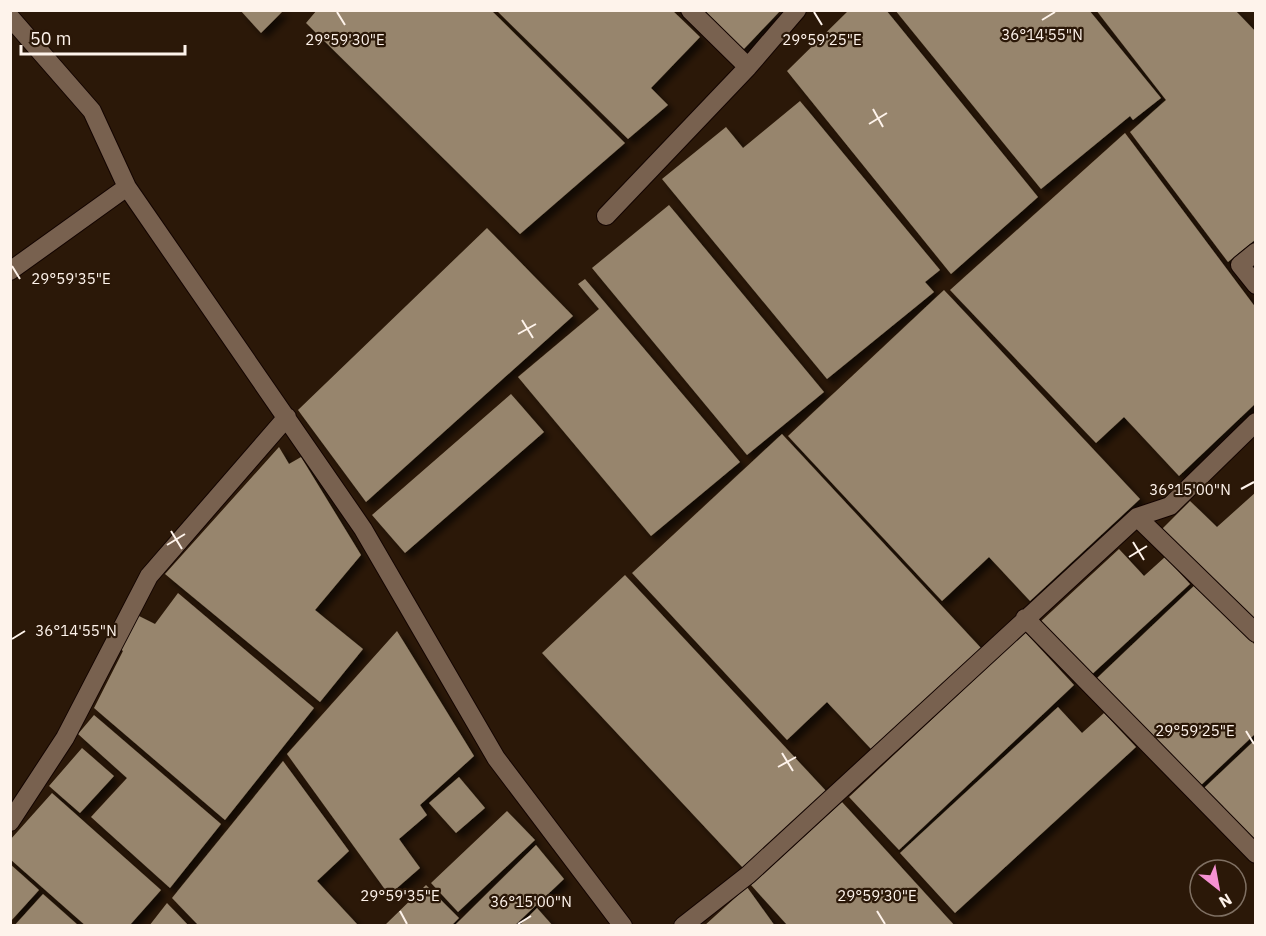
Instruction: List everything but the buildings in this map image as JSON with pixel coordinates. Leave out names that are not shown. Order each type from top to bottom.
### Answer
[{"type":"street","points":[[690,10],[748,67]]},
{"type":"street","points":[[606,216],[748,67],[797,10]]},
{"type":"street","points":[[10,16],[92,111],[127,187],[363,529],[496,758],[623,926]]},
{"type":"street","points":[[10,271],[127,187]]},
{"type":"street","points":[[1256,252],[1240,265],[1256,285]]},
{"type":"street","points":[[10,822],[65,738],[149,576],[287,417]]},
{"type":"street","points":[[683,926],[748,875],[1137,517],[1170,506],[1256,422]]},
{"type":"street","points":[[1137,517],[1256,633]]},
{"type":"street","points":[[1025,618],[1256,854]]}]
